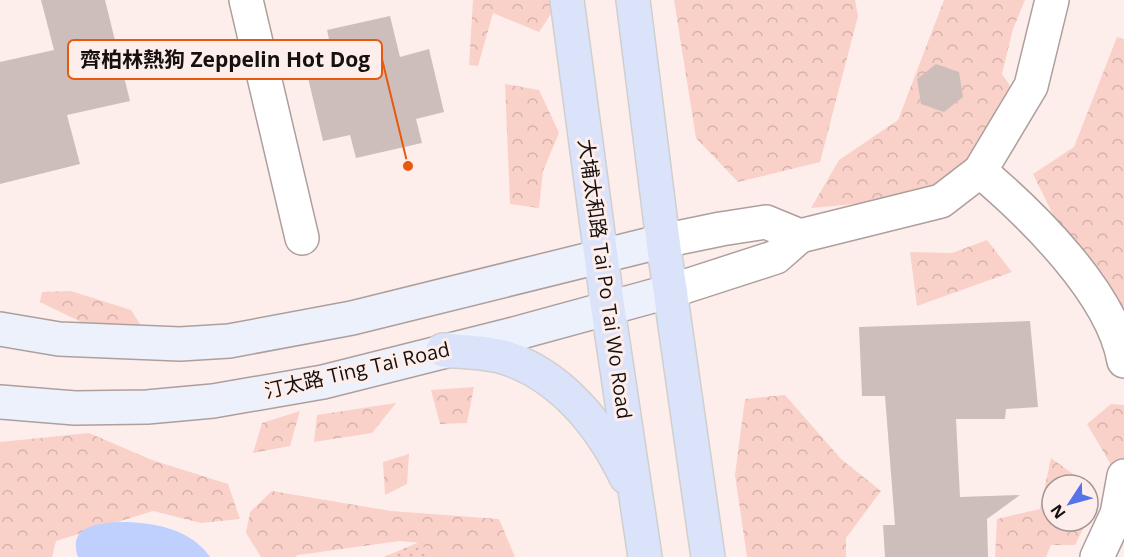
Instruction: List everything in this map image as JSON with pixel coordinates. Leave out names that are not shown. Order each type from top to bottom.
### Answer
[{"type":"main road","name":"大埔太和路 Tai Po Tai Wo Road","points":[[567,0],[608,309],[645,557]]},
{"type":"main road","points":[[633,0],[663,241],[708,557]]},
{"type":"main road","points":[[0,329],[60,339],[180,344],[229,341],[352,318],[663,241]]},
{"type":"main road","name":"汀太路 Ting Tai Road","points":[[0,402],[75,408],[147,407],[213,401],[323,382],[671,291]]},
{"type":"main road","points":[[443,350],[502,357],[530,367],[556,384],[602,434],[622,468],[638,503]]},
{"type":"street","points":[[246,0],[302,238]]},
{"type":"street","points":[[671,291],[776,257],[800,236],[941,201],[980,171],[1031,86],[1049,3]]},
{"type":"street","points":[[980,171],[1046,233],[1096,296],[1120,342],[1124,361]]},
{"type":"street","points":[[663,241],[766,222],[800,236]]},
{"type":"street","points":[[1097,557],[1117,514],[1124,476]]},
{"type":"green space","points":[[473,0],[550,0],[553,11],[539,32],[493,13],[478,66],[469,65]]},
{"type":"green space","points":[[674,0],[855,0],[858,16],[820,162],[738,182],[696,138]]},
{"type":"green space","points":[[944,0],[1025,0],[1013,29],[1002,74],[1015,93],[958,178],[911,199],[811,208],[839,160],[898,120]]},
{"type":"green space","points":[[1117,37],[1124,39],[1124,312],[1095,270],[1059,227],[1033,174],[1074,147]]},
{"type":"green space","points":[[505,84],[539,90],[559,133],[543,171],[539,208],[510,204]]},
{"type":"green space","points":[[987,240],[1012,272],[917,306],[910,252],[952,253]]},
{"type":"green space","points":[[71,291],[131,310],[140,324],[83,323],[40,302],[42,292]]},
{"type":"green space","points":[[474,387],[467,423],[440,424],[431,390]]},
{"type":"green space","points":[[785,395],[841,459],[881,491],[846,538],[846,557],[747,557],[735,475],[745,399]]},
{"type":"green space","points":[[396,403],[372,433],[314,442],[317,415]]},
{"type":"green space","points":[[1111,404],[1124,405],[1124,487],[1087,424]]},
{"type":"green space","points":[[300,411],[290,446],[253,453],[262,423]]},
{"type":"green space","points":[[89,433],[152,460],[228,484],[240,519],[201,523],[153,511],[56,541],[52,557],[0,557],[0,442]]},
{"type":"green space","points":[[409,454],[407,484],[385,495],[383,462]]},
{"type":"green space","points":[[1051,458],[1072,473],[1048,473]]},
{"type":"green space","points":[[272,491],[391,511],[499,519],[515,557],[428,557],[422,543],[400,541],[295,557],[261,557],[246,533],[250,512]]},
{"type":"green space","points":[[1040,509],[1040,533],[1081,533],[1075,545],[1051,545],[1046,557],[995,557],[997,519]]},
{"type":"green space","points":[[424,540],[432,557],[384,557]]},
{"type":"water","points":[[120,522],[157,525],[181,533],[202,547],[210,557],[78,557],[77,539],[87,528]]},
{"type":"building","points":[[41,0],[105,0],[130,101],[67,115],[80,164],[0,184],[0,62],[54,50]]},
{"type":"building","points":[[390,16],[400,57],[429,49],[444,112],[416,119],[422,143],[356,158],[350,135],[323,141],[308,78],[336,72],[327,30]]},
{"type":"building","points":[[936,64],[959,72],[963,97],[944,112],[921,104],[917,79]]},
{"type":"building","points":[[1030,321],[1038,407],[1006,409],[1005,419],[956,419],[960,497],[1020,495],[987,519],[988,557],[885,557],[883,525],[895,525],[885,396],[862,396],[859,327]]},
{"type":"place","name":"齊柏林熱狗 Zeppelin Hot Dog","points":[[408,166]]}]
